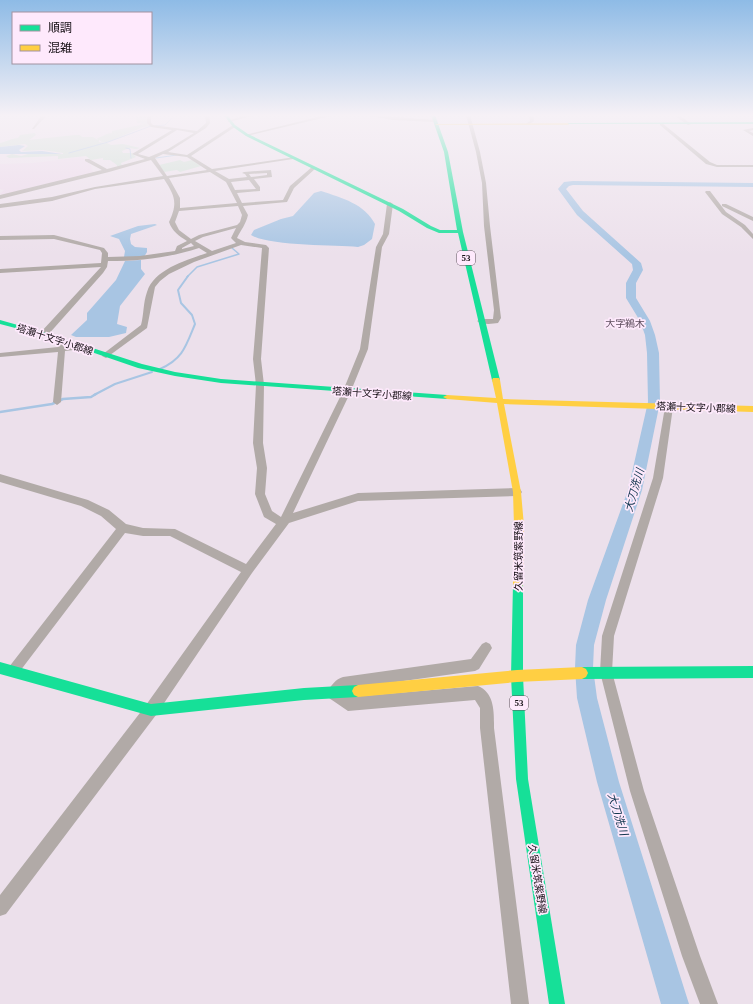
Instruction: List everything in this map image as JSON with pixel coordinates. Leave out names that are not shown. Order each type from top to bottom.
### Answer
[{"type":"main road","points":[[301,162],[390,204],[412,216],[429,228],[439,231],[460,232]]},
{"type":"main road","name":"久留米筑紫野線","points":[[448,162],[460,232],[501,401],[517,492],[519,526],[517,676],[522,779],[557,1004]]},
{"type":"main road","name":"塔瀬十文字小郡線","points":[[0,322],[44,334],[62,345],[82,347],[140,366],[175,374],[221,381],[260,385],[501,401],[753,409]]},
{"type":"main road","points":[[0,668],[151,710],[304,694],[334,693],[517,676],[606,672],[753,672]]},
{"type":"street","points":[[90,162],[107,171]]},
{"type":"street","points":[[0,197],[140,162]]},
{"type":"street","points":[[156,162],[177,198],[177,210],[172,225],[190,240],[212,253]]},
{"type":"street","points":[[178,253],[178,247],[190,240],[239,226],[243,223],[245,215],[235,192],[228,181],[197,162]]},
{"type":"street","points":[[0,206],[52,199],[88,189],[271,162]]},
{"type":"street","points":[[480,162],[484,183],[487,226],[498,318],[495,321],[481,320]]},
{"type":"street","points":[[708,162],[711,164],[753,166]]},
{"type":"street","points":[[235,168],[251,178],[258,187],[258,190],[235,192]]},
{"type":"street","points":[[177,210],[285,201],[292,188],[314,168]]},
{"type":"street","points":[[228,181],[270,176],[269,171],[244,173]]},
{"type":"street","points":[[753,219],[727,208],[714,195],[714,192],[708,192],[724,213],[743,226],[753,236]]},
{"type":"street","points":[[0,908],[151,710],[248,570],[284,522],[347,391],[364,349],[379,247],[386,234],[386,219],[390,204]]},
{"type":"street","points":[[239,226],[239,230],[234,238],[240,244]]},
{"type":"street","points":[[0,238],[54,236],[102,249],[106,253],[104,267],[101,272],[44,334]]},
{"type":"street","points":[[106,356],[144,326],[150,291],[155,282],[175,268],[212,253],[240,244],[266,248],[257,358],[260,385],[258,443],[262,468],[260,494],[268,514],[284,522],[358,497],[517,492]]},
{"type":"street","points":[[0,271],[134,259],[178,253],[199,246]]},
{"type":"street","points":[[0,355],[62,345],[57,402]]},
{"type":"street","points":[[667,407],[658,478],[608,636],[606,672],[637,791],[691,956],[709,1004]]},
{"type":"street","points":[[0,478],[84,503],[105,512],[123,528],[143,532],[171,532],[248,570]]},
{"type":"street","points":[[13,671],[123,528]]},
{"type":"street","points":[[486,648],[475,665],[343,683],[334,693],[348,704],[478,693],[487,706],[487,728],[520,1004]]},
{"type":"shaded area","points":[[87,162],[91,165],[92,171],[96,173],[3,195],[0,194],[4,190],[0,189],[0,164]]},
{"type":"green space","points":[[113,162],[124,162],[121,163],[122,166],[117,167],[117,165]]},
{"type":"green space","points":[[172,162],[195,162],[201,166],[180,172],[177,170],[164,172],[159,165]]},
{"type":"water","points":[[321,191],[337,196],[365,211],[375,224],[372,239],[364,245],[358,247],[286,243],[260,239],[251,235],[254,230],[281,219],[293,216],[314,193]]},
{"type":"water","points":[[157,225],[131,234],[131,244],[135,247],[147,248],[147,252],[144,257],[124,257],[125,251],[119,239],[110,236],[138,226]]},
{"type":"water","points":[[141,260],[141,269],[145,274],[120,306],[117,324],[127,327],[126,333],[109,337],[76,337],[71,335],[87,320],[87,313],[116,280],[125,261]]},
{"type":"waterway","name":"大刀洗川","points":[[675,1004],[608,782],[587,698],[584,668],[585,645],[597,600],[635,490],[654,402],[653,353],[650,335],[645,321],[631,298],[631,283],[638,270],[636,263],[580,213],[562,189],[567,184],[573,183],[753,185]]},
{"type":"waterway","points":[[188,276],[197,267],[239,254],[232,248]]},
{"type":"waterway","points":[[160,369],[174,361],[183,351],[195,324],[192,315],[181,303],[178,290],[188,276]]},
{"type":"waterway","points":[[94,395],[115,384],[152,372]]},
{"type":"waterway","points":[[0,412],[52,404],[63,399],[91,397],[96,394]]},
{"type":"traffic: fast","points":[[302,162],[401,210],[429,227],[439,231],[460,232]]},
{"type":"traffic: fast","points":[[448,162],[460,232],[496,380]]},
{"type":"traffic: fast","points":[[0,322],[44,334],[140,366],[175,374],[221,381],[447,397]]},
{"type":"traffic: fast","points":[[518,584],[517,676],[522,779],[557,1004]]},
{"type":"traffic: fast","points":[[0,668],[151,710],[304,694],[358,691]]},
{"type":"traffic: fast","points":[[582,673],[753,672]]},
{"type":"traffic: slow","points":[[496,380],[517,492],[519,526],[518,584]]},
{"type":"traffic: slow","points":[[447,397],[501,401],[753,409]]},
{"type":"traffic: slow","points":[[358,691],[517,676],[582,673]]},
{"type":"district","name":"大字鵜木","points":[[625,323]]}]
